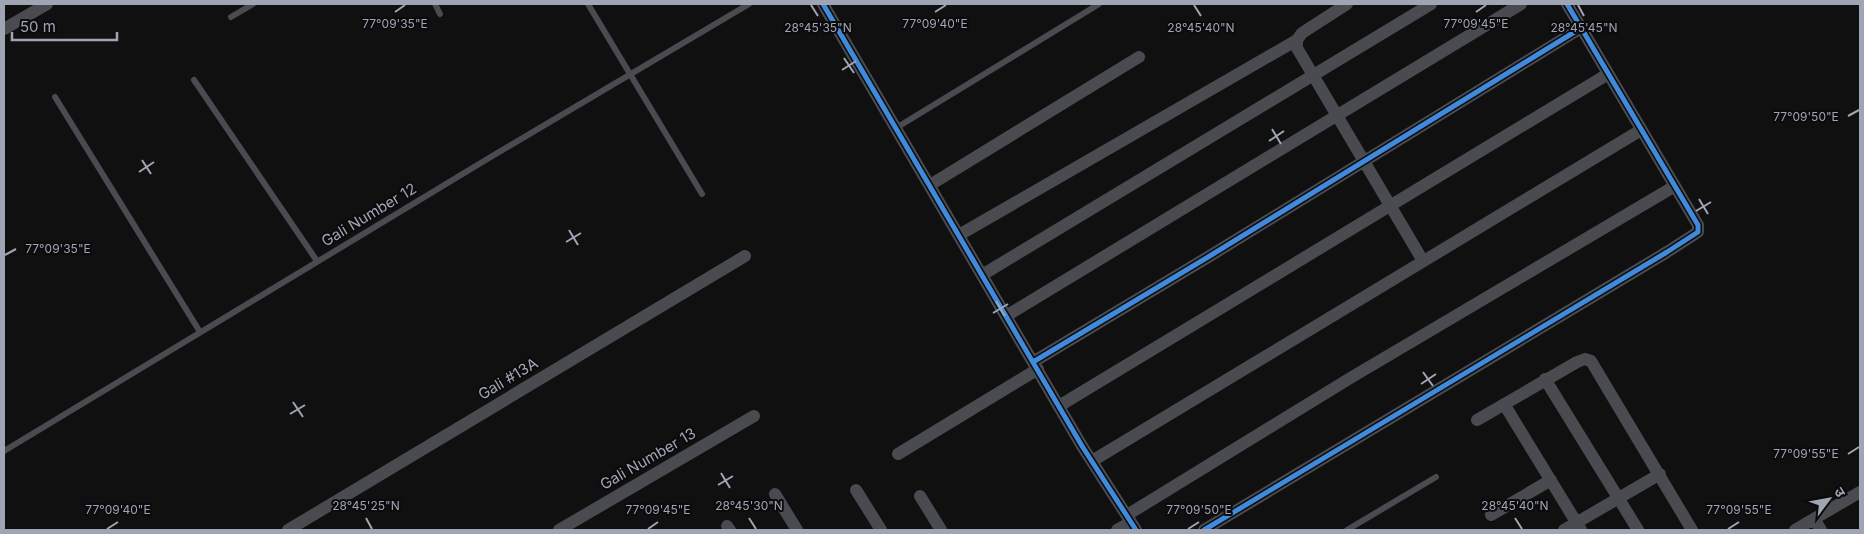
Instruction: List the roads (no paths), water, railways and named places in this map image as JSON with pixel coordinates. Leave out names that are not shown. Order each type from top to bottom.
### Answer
[{"type":"street","points":[[4,29],[47,4]]},
{"type":"street","points":[[822,4],[1059,406],[1132,522]]},
{"type":"street","points":[[959,235],[1297,40],[1311,26],[1347,4]]},
{"type":"street","points":[[982,275],[1431,4]]},
{"type":"street","points":[[1006,316],[1521,4]]},
{"type":"street","points":[[1204,530],[1695,234],[1699,229],[1567,4]]},
{"type":"street","points":[[898,454],[1363,161],[1581,28]]},
{"type":"street","points":[[1297,40],[1297,48],[1312,76],[1423,261]]},
{"type":"street","points":[[930,185],[1139,56]]},
{"type":"street","points":[[1059,406],[1608,74]]},
{"type":"street","points":[[1092,460],[1642,130]]},
{"type":"street","points":[[1117,530],[1344,382],[1675,186]]},
{"type":"street","name":"Gali #13A","points":[[288,530],[745,256]]},
{"type":"street","points":[[1477,420],[1577,362],[1585,359],[1591,361],[1692,530]]},
{"type":"street","points":[[1545,379],[1638,530]]},
{"type":"street","points":[[1504,404],[1579,527]]},
{"type":"street","name":"Gali Number 13","points":[[559,530],[754,416]]},
{"type":"street","points":[[1564,530],[1579,527],[1618,498],[1660,474]]},
{"type":"street","points":[[1491,515],[1550,480]]},
{"type":"street","points":[[856,490],[881,530]]},
{"type":"street","points":[[1795,530],[1860,492]]},
{"type":"street","points":[[775,494],[797,530]]},
{"type":"street","points":[[920,496],[941,530]]},
{"type":"street","points":[[1814,519],[1821,530]]},
{"type":"lane","points":[[231,17],[253,4]]},
{"type":"lane","points":[[435,4],[440,14]]},
{"type":"lane","points":[[588,4],[702,194]]},
{"type":"lane","name":"Gali Number 12","points":[[4,451],[317,261],[749,4]]},
{"type":"lane","points":[[896,128],[1099,4]]},
{"type":"lane","points":[[194,80],[317,261]]},
{"type":"lane","points":[[55,97],[200,332]]},
{"type":"lane","points":[[1347,530],[1436,477]]}]
